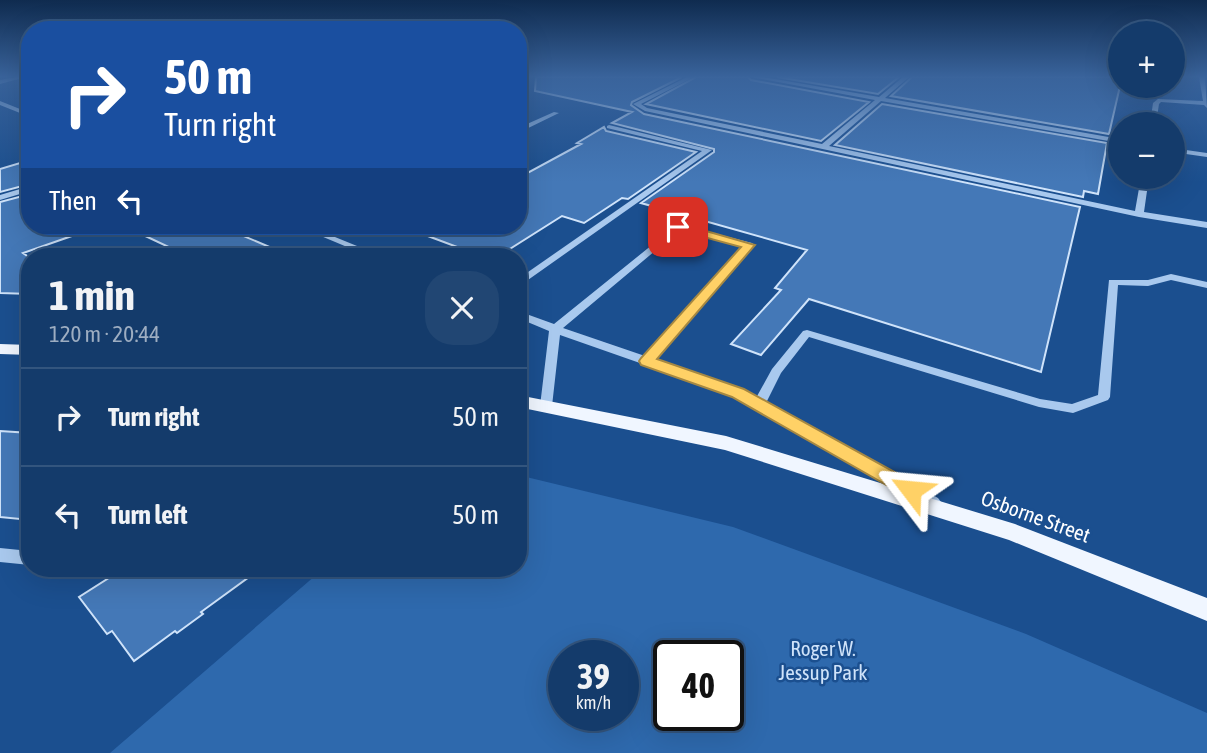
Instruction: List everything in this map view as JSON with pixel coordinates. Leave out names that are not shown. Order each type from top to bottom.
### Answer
[{"type":"main road","points":[[0,349],[21,350]]},
{"type":"main road","name":"Osborne Street","points":[[527,403],[726,443],[1015,533],[1207,610]]},
{"type":"street","points":[[660,112],[1139,214],[1207,225]]},
{"type":"street","points":[[823,147],[864,112]]},
{"type":"street","points":[[959,112],[1108,139]]},
{"type":"street","points":[[527,127],[556,113]]},
{"type":"street","points":[[527,278],[708,150],[609,127]]},
{"type":"street","points":[[1185,152],[1207,155]]},
{"type":"street","points":[[1139,214],[1143,189]]},
{"type":"street","points":[[0,198],[21,191]]},
{"type":"street","points":[[546,406],[555,329],[678,227],[749,245],[647,361]]},
{"type":"street","points":[[326,235],[357,248]]},
{"type":"street","points":[[759,404],[776,372],[807,333],[1040,403],[1073,409],[1104,397],[1113,282],[1148,283],[1171,277],[1207,285]]},
{"type":"street","points":[[527,318],[738,393],[954,514]]},
{"type":"street","points":[[0,555],[21,557]]},
{"type":"green space","name":"Roger W. Jessup Park","points":[[527,477],[733,527],[1026,634],[1207,713],[1207,753],[110,753],[314,577],[527,577]]},
{"type":"building","points":[[632,112],[641,112],[1080,207],[1041,372],[809,299],[761,355],[731,344],[781,290],[775,288],[807,250],[641,203],[714,152],[714,149],[612,123]]},
{"type":"building","points":[[684,112],[857,112],[821,141]]},
{"type":"building","points":[[873,112],[929,112],[1107,143],[1098,194],[1084,191],[1083,197],[835,145]]},
{"type":"building","points":[[984,112],[1108,112],[1108,134]]},
{"type":"building","points":[[604,127],[606,131],[696,152],[628,199],[622,198],[584,223],[562,216],[511,248],[460,248],[425,235],[527,235],[527,173],[581,144],[577,143]]},
{"type":"building","points":[[21,163],[21,186],[0,192],[0,169]]},
{"type":"building","points":[[21,196],[21,235],[75,235],[37,248],[21,248],[21,294],[0,293],[0,202]]},
{"type":"building","points":[[143,235],[241,235],[272,248],[171,248]]},
{"type":"building","points":[[0,431],[21,432],[21,519],[0,517]]},
{"type":"building","points":[[110,577],[249,577],[177,633],[175,631],[134,661],[112,631],[107,634],[79,597]]},
{"type":"route","points":[[678,227],[749,245],[647,361],[738,393],[911,490]]}]
